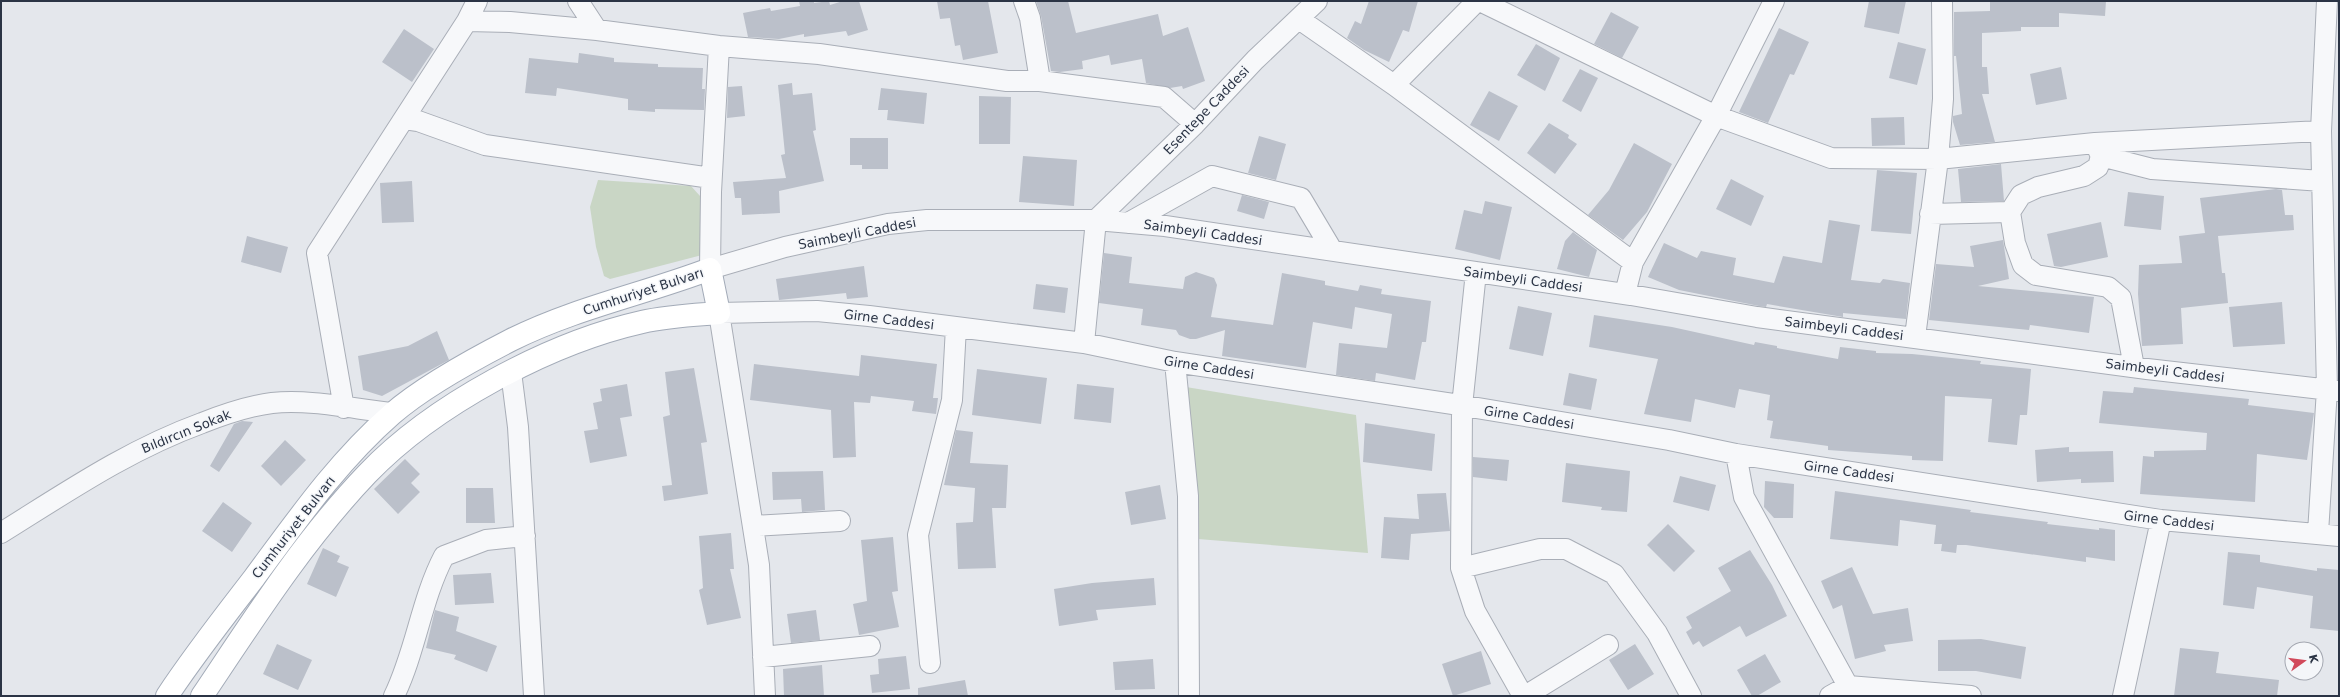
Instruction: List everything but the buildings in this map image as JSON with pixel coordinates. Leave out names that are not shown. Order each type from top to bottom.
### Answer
[{"type":"main road","name":"Cumhuriyet Bulvarı","points":[[166,696],[319,489],[393,413],[461,367],[513,339],[573,314],[628,295],[662,287],[710,269],[719,313],[667,317],[619,328],[547,355],[511,372],[472,394],[417,429],[396,446],[346,496],[290,568],[202,696]]},
{"type":"main road","points":[[393,413],[417,429]]},
{"type":"street","points":[[344,408],[317,253],[467,21],[477,1]]},
{"type":"street","points":[[578,1],[597,30]]},
{"type":"street","points":[[1024,1],[1030,18],[1040,81]]},
{"type":"street","name":"Esentepe Caddesi","points":[[1096,220],[1194,124],[1255,60],[1300,19],[1317,1]]},
{"type":"street","points":[[1394,86],[1477,1]]},
{"type":"street","points":[[1480,1],[1716,116],[1831,158],[1938,160],[2098,150],[2321,131]]},
{"type":"street","points":[[1625,294],[1633,262],[1716,116],[1774,1]]},
{"type":"street","points":[[1915,337],[1938,160],[1943,100],[1942,1]]},
{"type":"street","points":[[2318,534],[2333,390],[2322,181],[2321,131],[2327,1]]},
{"type":"street","points":[[1300,19],[1394,86],[1633,262]]},
{"type":"street","points":[[467,21],[510,22],[597,30],[719,46],[818,54],[1007,81],[1040,81],[1164,97],[1194,124]]},
{"type":"street","points":[[710,269],[711,178],[719,46]]},
{"type":"street","points":[[404,119],[418,121],[485,145],[711,178]]},
{"type":"street","points":[[2098,150],[2152,169],[2322,181]]},
{"type":"street","points":[[2098,150],[2098,168],[2084,176],[2038,187],[2021,195],[2010,212],[2015,243],[2023,265],[2036,275],[2108,287],[2120,298],[2134,367]]},
{"type":"street","points":[[1128,223],[1212,176],[1301,198],[1332,250]]},
{"type":"street","points":[[1930,214],[2010,212]]},
{"type":"street","name":"Saimbeyli Caddesi","points":[[710,269],[785,247],[888,224],[928,220],[1096,220],[1165,226],[1332,250],[1625,294],[1757,317],[2134,367],[2333,390]]},
{"type":"street","points":[[1084,343],[1096,220]]},
{"type":"street","points":[[1476,272],[1462,406],[1461,568],[1475,611],[1524,696],[1608,645]]},
{"type":"street","name":"Girne Caddesi","points":[[719,313],[818,311],[1084,343],[1175,362],[1462,406],[1669,440],[1736,454],[2161,520],[2339,536]]},
{"type":"street","points":[[719,313],[759,565],[765,696]]},
{"type":"street","points":[[930,663],[918,535],[952,400],[956,327]]},
{"type":"street","points":[[1175,362],[1188,496],[1189,696]]},
{"type":"street","points":[[511,372],[518,427],[534,696]]},
{"type":"street","name":"Bıldırcın Sokak","points":[[1,534],[86,478],[126,456],[182,430],[231,412],[273,403],[393,413]]},
{"type":"street","points":[[1736,454],[1744,497],[1851,691]]},
{"type":"street","points":[[2123,696],[2161,520]]},
{"type":"street","points":[[753,526],[840,521]]},
{"type":"street","points":[[394,696],[404,676],[433,578],[444,556],[486,540],[525,536]]},
{"type":"street","points":[[1461,568],[1540,549],[1566,549],[1614,574],[1657,633],[1691,696]]},
{"type":"street","points":[[763,657],[870,646]]},
{"type":"street","points":[[1830,696],[1851,691],[1972,696]]},
{"type":"green space","points":[[598,180],[691,186],[700,196],[702,255],[610,279],[604,276],[596,247],[590,207]]},
{"type":"green space","points":[[1186,387],[1356,415],[1368,553],[1198,539]]}]
